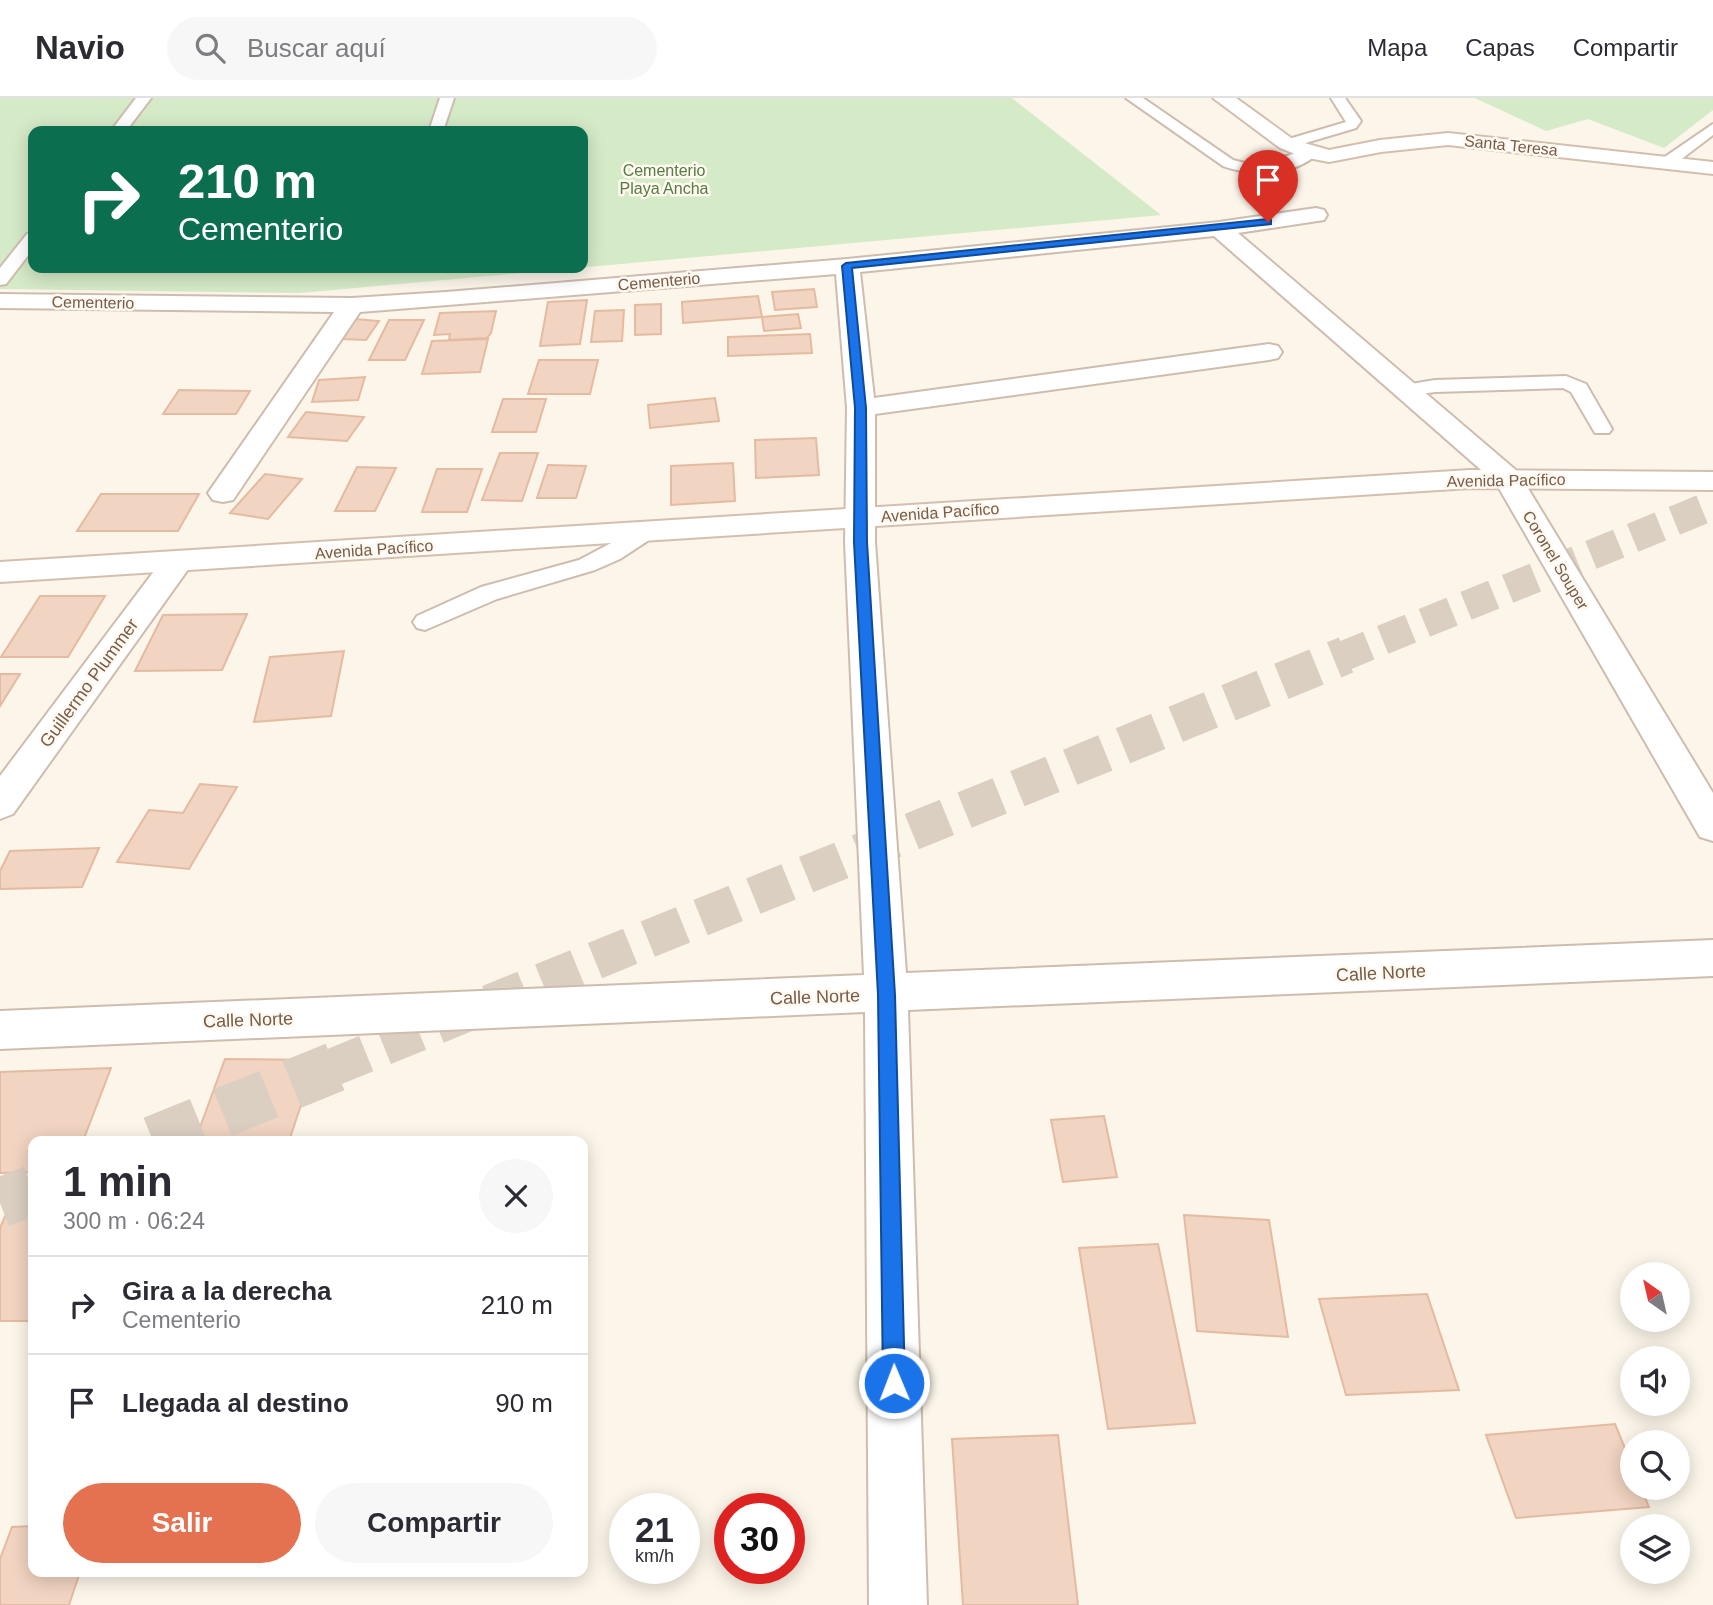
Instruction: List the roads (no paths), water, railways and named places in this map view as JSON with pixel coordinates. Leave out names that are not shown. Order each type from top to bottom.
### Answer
[{"type":"street","points":[[1223,98],[1287,144],[1310,153]]},
{"type":"street","name":"Santa Teresa","points":[[1310,153],[1329,156],[1380,146],[1448,139],[1713,168]]},
{"type":"street","name":"Cementerio","points":[[0,301],[352,305],[846,266],[1219,229],[1317,215]]},
{"type":"street","name":"Coronel Souper","points":[[1219,229],[1508,478],[1713,826]]},
{"type":"street","points":[[846,266],[861,408],[861,517],[886,995],[898,1605]]},
{"type":"street","points":[[223,492],[352,305]]},
{"type":"street","points":[[861,408],[1269,352]]},
{"type":"street","name":"Avenida Pacífico","points":[[0,572],[1508,478],[1713,481]]},
{"type":"street","name":"Guillermo Plummer","points":[[0,804],[178,561]]},
{"type":"street","name":"Calle Norte","points":[[0,1030],[886,995],[1713,958]]},
{"type":"lane","points":[[122,126],[144,98]]},
{"type":"lane","points":[[438,126],[447,98]]},
{"type":"lane","points":[[1133,98],[1228,163],[1244,170],[1269,170],[1310,153]]},
{"type":"lane","points":[[1287,144],[1351,125],[1354,121],[1350,111],[1338,98]]},
{"type":"lane","points":[[1665,164],[1713,128]]},
{"type":"lane","points":[[0,280],[28,244]]},
{"type":"lane","points":[[1406,390],[1434,386],[1566,382],[1579,388],[1602,429]]},
{"type":"lane","points":[[425,622],[489,593],[587,565],[612,554],[647,531]]},
{"type":"tunnel","points":[[1341,657],[1713,505]]},
{"type":"tunnel","points":[[331,1068],[1346,655]]},
{"type":"tunnel","points":[[165,1136],[335,1067]]},
{"type":"tunnel","points":[[0,1203],[28,1192]]},
{"type":"park label","name":"Cementerio Playa Ancha","points":[[664,179]]}]
